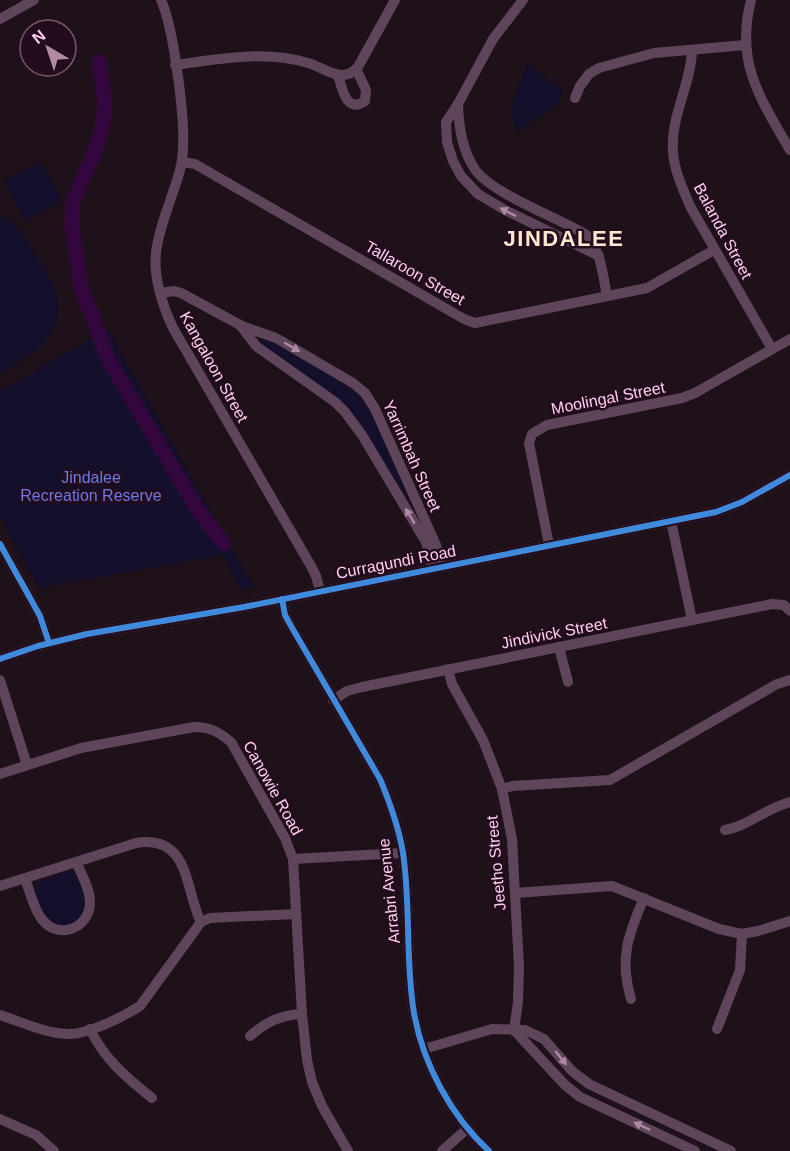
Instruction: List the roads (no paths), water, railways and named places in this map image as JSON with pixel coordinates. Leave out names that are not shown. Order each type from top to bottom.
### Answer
[{"type":"street","points":[[0,19],[34,0]]},
{"type":"street","name":"Kangaloon Street","points":[[161,0],[166,11],[175,65],[184,143],[182,162],[156,250],[156,268],[161,293],[173,328],[311,566],[320,591]]},
{"type":"street","points":[[175,65],[240,56],[268,56],[309,63],[338,75],[347,75],[356,69],[396,0]]},
{"type":"street","points":[[523,0],[493,39],[446,122],[447,142],[461,176],[478,194],[505,210],[598,256]]},
{"type":"street","points":[[751,0],[747,14],[745,45],[750,71],[762,100],[790,150]]},
{"type":"street","points":[[576,98],[580,86],[590,74],[599,68],[654,52],[692,51],[745,45]]},
{"type":"street","name":"Balanda Street","points":[[692,51],[692,64],[675,123],[673,152],[680,181],[690,206],[714,250],[772,349]]},
{"type":"street","points":[[338,75],[347,101],[353,105],[360,104],[367,95],[356,69]]},
{"type":"street","points":[[458,104],[461,139],[466,154],[476,171],[503,192],[588,236],[594,243],[607,296]]},
{"type":"street","name":"Tallaroon Street","points":[[182,162],[195,164],[475,323],[647,288],[714,250]]},
{"type":"street","name":"Yarrimbah Street","points":[[161,293],[174,291],[181,293],[238,324],[276,338],[353,383],[365,393],[375,409],[412,493],[438,568]]},
{"type":"street","name":"Yarrimbah Street","points":[[238,324],[256,346],[335,402],[345,412],[362,435],[426,542],[438,568]]},
{"type":"street","name":"Moolingal Street","points":[[549,545],[529,443],[532,434],[547,426],[682,398],[695,393],[790,339]]},
{"type":"street","name":"Curragundi Road","points":[[0,659],[49,643],[87,634],[282,599],[716,512],[734,506],[790,475]]},
{"type":"street","points":[[671,521],[692,620]]},
{"type":"street","points":[[0,544],[40,616],[49,643]]},
{"type":"street","name":"Arrabri Avenue","points":[[282,599],[285,615],[380,779],[391,804],[402,853],[410,977],[417,1028],[436,1078],[468,1128],[489,1151]]},
{"type":"street","name":"Jindivick Street","points":[[333,700],[347,691],[448,669],[772,604],[787,608]]},
{"type":"street","points":[[559,647],[568,682]]},
{"type":"street","name":"Jeetho Street","points":[[448,669],[452,684],[483,740],[502,789],[512,838],[519,966],[518,1002],[514,1030]]},
{"type":"street","points":[[0,680],[27,765]]},
{"type":"street","points":[[502,789],[512,786],[610,780],[777,684],[790,680]]},
{"type":"street","name":"Canowie Road","points":[[0,774],[81,748],[194,728],[206,727],[222,734],[231,742],[285,838],[293,859],[302,1014],[312,1082],[322,1106],[348,1151]]},
{"type":"street","points":[[725,830],[738,828],[776,806],[790,802]]},
{"type":"street","points":[[0,886],[76,861],[149,841],[171,851],[187,874],[201,922]]},
{"type":"street","points":[[293,859],[402,853]]},
{"type":"street","points":[[25,879],[41,919],[48,927],[57,931],[72,929],[87,917],[90,899],[76,861]]},
{"type":"street","points":[[515,893],[612,886],[719,929],[742,934],[790,921]]},
{"type":"street","points":[[631,999],[627,984],[625,954],[631,928],[644,898]]},
{"type":"street","points":[[0,1015],[48,1030],[70,1034],[90,1029],[129,1014],[140,1006],[201,922],[210,918],[296,914]]},
{"type":"street","points":[[717,1029],[740,970],[742,934]]},
{"type":"street","points":[[250,1036],[271,1020],[286,1015],[302,1014]]},
{"type":"street","points":[[424,1049],[487,1030],[502,1028],[525,1030],[544,1039],[572,1071],[589,1084],[731,1151]]},
{"type":"street","points":[[90,1029],[97,1045],[110,1062],[152,1098]]},
{"type":"street","points":[[514,1030],[561,1081],[580,1097],[695,1151]]},
{"type":"street","points":[[0,1119],[36,1135],[54,1151]]},
{"type":"street","points":[[442,1151],[468,1128]]},
{"type":"waterway","points":[[99,62],[105,105],[102,129],[73,201],[72,225],[81,287],[108,359],[198,510],[224,544]]},
{"type":"district","name":"JINDALEE","points":[[564,238]]},
{"type":"park label","name":"Jindalee Recreation Reserve","points":[[91,486]]}]
